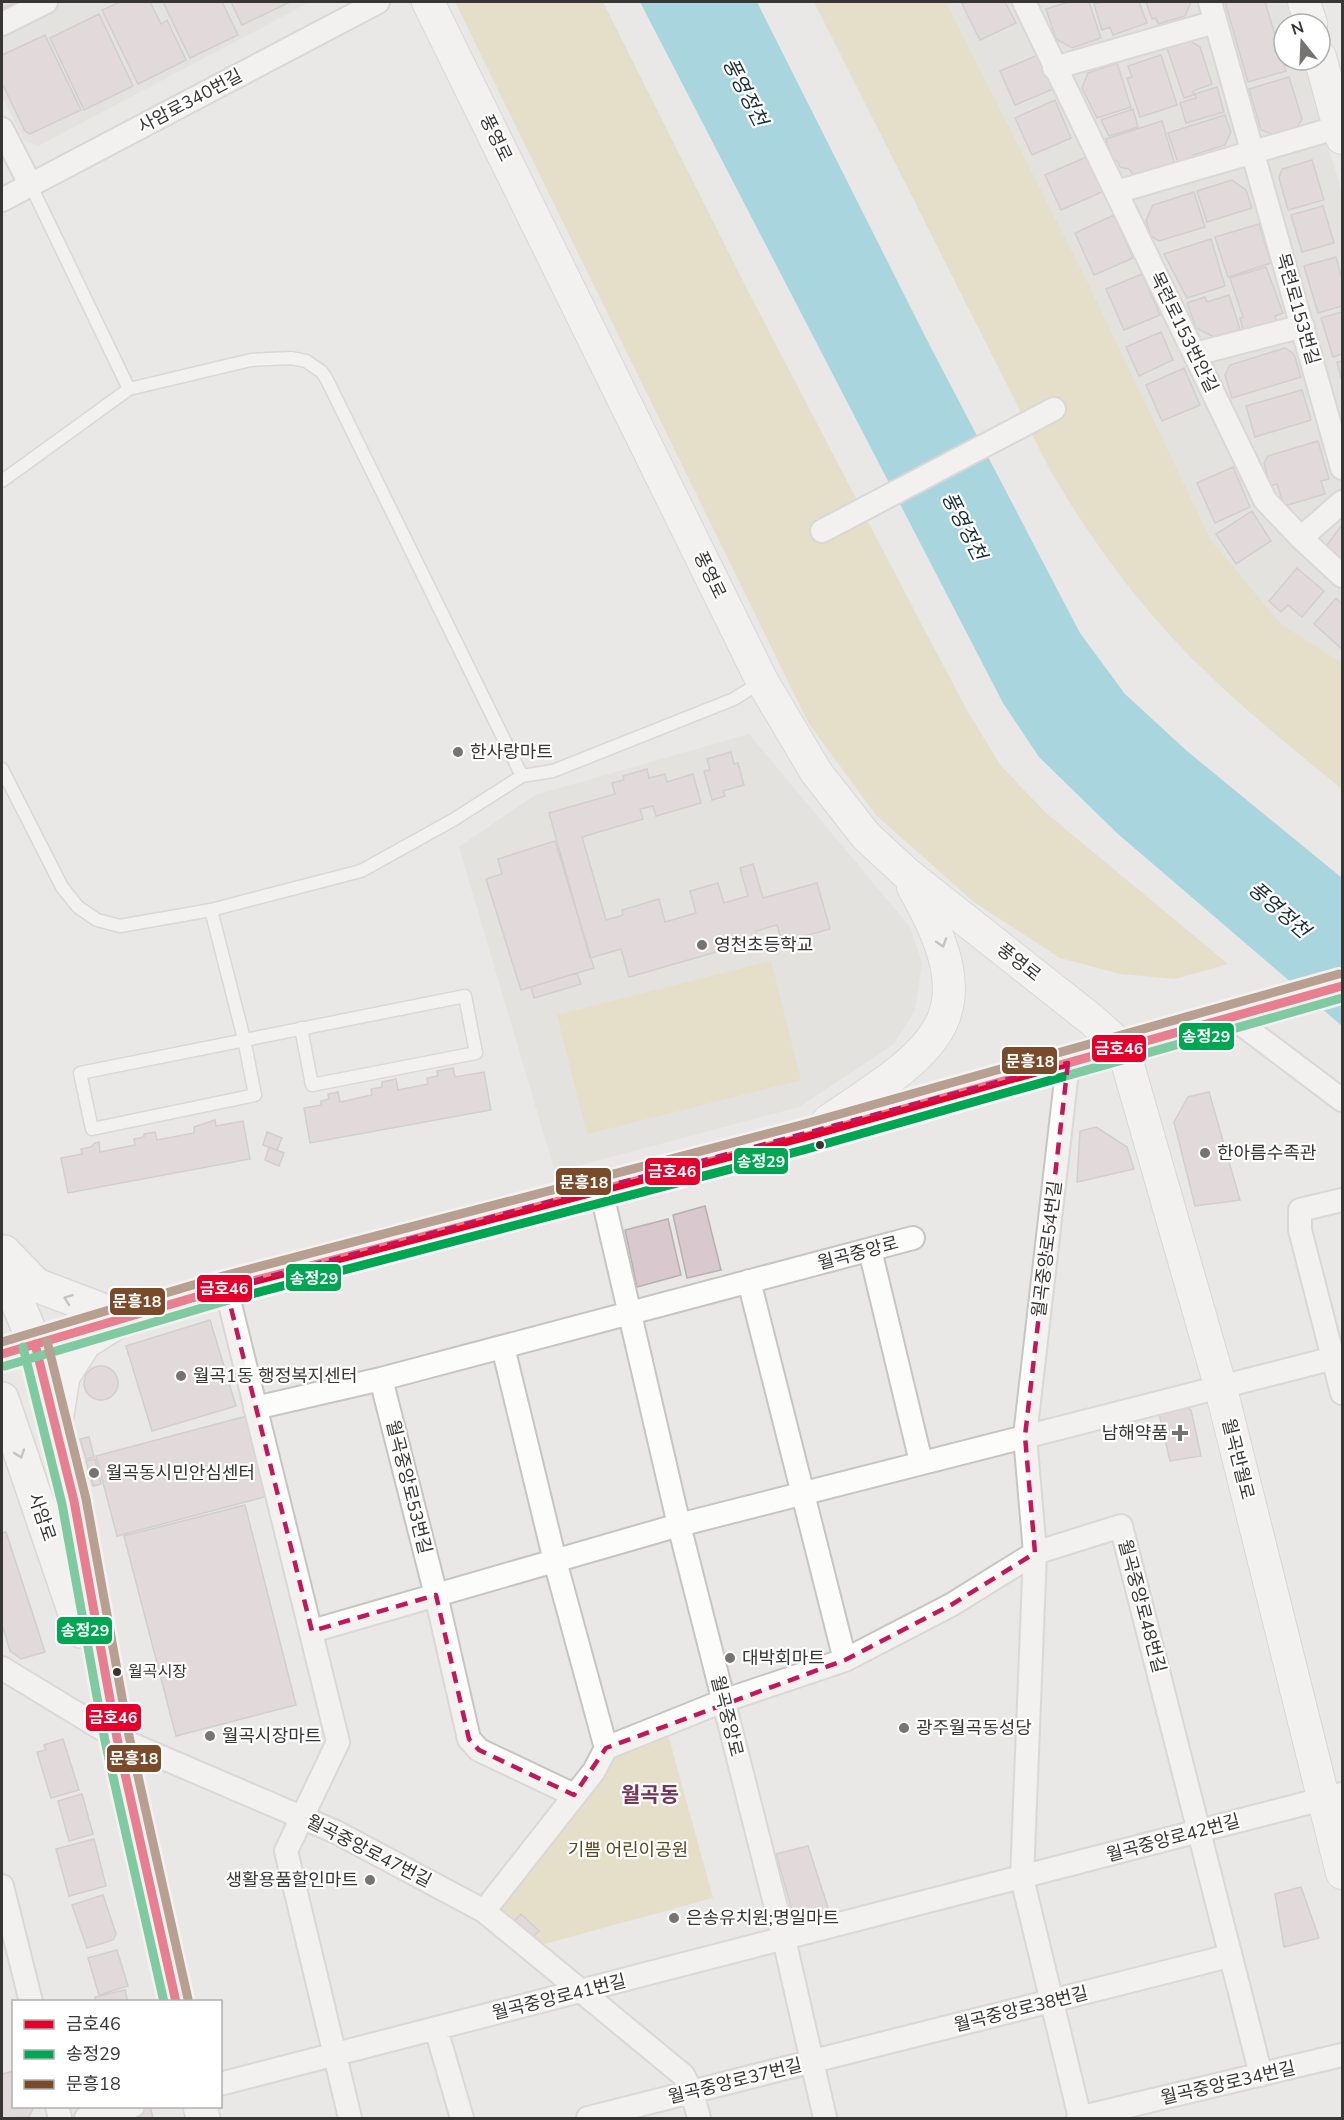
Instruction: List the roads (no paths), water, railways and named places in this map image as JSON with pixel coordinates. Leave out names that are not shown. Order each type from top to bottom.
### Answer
[{"type":"main road","name":"풍영로","points":[[428,2],[762,681],[816,772],[866,836],[906,873],[1092,1020],[1123,1048]]},
{"type":"main road","points":[[1324,72],[1341,130]]},
{"type":"main road","points":[[804,1137],[916,1059],[941,1025],[951,996],[950,972],[936,925],[906,873]]},
{"type":"main road","points":[[2,1354],[226,1288],[804,1137],[1342,986]]},
{"type":"main road","name":"월곡반월로","points":[[1123,1048],[1220,1385],[1334,1796],[1342,1873]]},
{"type":"main road","points":[[2,1249],[36,1285],[123,1318]]},
{"type":"main road","name":"사암로","points":[[2,1265],[35,1344],[74,1501],[117,1738],[176,2000]]},
{"type":"main road","points":[[55,1425],[63,1376],[85,1342],[123,1318]]},
{"type":"main road","name":"사암로","points":[[2,1399],[117,1738]]},
{"type":"street","points":[[2,24],[46,2]]},
{"type":"street","name":"사암로340번길","points":[[2,200],[378,2]]},
{"type":"street","name":"목련로153번안길","points":[[1024,2],[1265,500],[1342,576]]},
{"type":"street","points":[[1054,68],[1213,12]]},
{"type":"street","name":"목련로153번길","points":[[1213,12],[1342,468]]},
{"type":"street","points":[[2,129],[30,186]]},
{"type":"street","points":[[1116,192],[1254,151],[1341,130]]},
{"type":"street","points":[[1195,354],[1303,326]]},
{"type":"street","points":[[822,531],[1054,410]]},
{"type":"street","points":[[1301,538],[1342,502]]},
{"type":"street","points":[[1245,1014],[1342,1100]]},
{"type":"street","name":"월곡중앙로54번길","points":[[1035,1553],[1025,1436],[1068,1063]]},
{"type":"street","name":"월곡중앙로","points":[[601,1190],[679,1525],[784,1939],[825,2118]]},
{"type":"street","points":[[1342,1200],[1299,1210],[1300,1230],[1338,1357],[1342,1393]]},
{"type":"street","name":"월곡중앙로","points":[[255,1408],[381,1379],[913,1238]]},
{"type":"street","points":[[870,1250],[921,1462]]},
{"type":"street","points":[[749,1281],[844,1660]]},
{"type":"street","points":[[226,1288],[338,1742],[286,1851],[350,2118]]},
{"type":"street","points":[[503,1347],[555,1561],[606,1748]]},
{"type":"street","points":[[312,1631],[679,1525],[1220,1385],[1338,1357]]},
{"type":"street","name":"월곡중앙로53번길","points":[[381,1379],[436,1595]]},
{"type":"street","name":"월곡중앙로48번길","points":[[723,1701],[844,1660],[951,1605],[1035,1553],[1121,1526],[1201,1832],[1229,1956],[1261,2075]]},
{"type":"street","points":[[1035,1553],[1022,1878],[1079,2118]]},
{"type":"street","points":[[436,1595],[469,1739],[479,1750],[574,1795]]},
{"type":"street","name":"월곡중앙로47번길","points":[[2,1668],[117,1738],[336,1832],[484,1911],[579,1992],[683,2075],[692,2092]]},
{"type":"street","points":[[484,1911],[594,1771],[606,1748],[723,1701]]},
{"type":"street","name":"월곡중앙로42번길","points":[[784,1939],[1334,1796]]},
{"type":"street","points":[[3,1899],[31,2000]]},
{"type":"street","name":"월곡중앙로41번길","points":[[222,2083],[784,1939]]},
{"type":"street","name":"월곡중앙로38번길","points":[[812,2062],[1229,1956]]},
{"type":"street","points":[[436,2029],[462,2118]]},
{"type":"street","name":"월곡중앙로34번길","points":[[1079,2118],[1147,2110],[1261,2075],[1342,2055]]},
{"type":"street","name":"월곡중앙로37번길","points":[[588,2118],[812,2062]]},
{"type":"street","points":[[692,2092],[699,2118]]},
{"type":"street","points":[[86,2118],[125,2108]]},
{"type":"lane","points":[[30,186],[129,389]]},
{"type":"lane","points":[[2,481],[129,389],[252,360],[291,358],[306,361],[322,372],[522,776]]},
{"type":"lane","points":[[2,769],[62,887],[78,907],[97,920],[120,926],[211,910],[361,871],[442,826],[522,776],[553,771],[734,699],[762,681]]},
{"type":"lane","points":[[211,910],[244,1039],[255,1095],[92,1129],[80,1073],[244,1039],[465,996],[476,1053],[312,1085],[301,1028]]},
{"type":"water","name":"풍영정천","points":[[640,2],[757,2],[927,340],[1080,633],[1125,694],[1187,751],[1342,878],[1342,1026],[1118,834],[1039,757],[1003,703]]},
{"type":"place","name":"한사랑마트","points":[[458,752]]},
{"type":"place","name":"영천초등학교","points":[[702,945]]},
{"type":"place","name":"한아름수족관","points":[[1205,1153]]},
{"type":"place","name":"월곡1동 행정복지센터","points":[[181,1376]]},
{"type":"place","name":"남해약품","points":[[1180,1433]]},
{"type":"place","name":"월곡동시민안심센터","points":[[94,1473]]},
{"type":"place","name":"대박회마트","points":[[730,1658]]},
{"type":"place","name":"월곡시장","points":[[117,1672]]},
{"type":"place","name":"광주월곡동성당","points":[[904,1728]]},
{"type":"place","name":"월곡시장마트","points":[[210,1736]]},
{"type":"place","name":"생활용품할인마트","points":[[370,1880]]},
{"type":"place","name":"은송유치원;명일마트","points":[[674,1918]]},
{"type":"district","name":"월곡동","points":[[650,1795]]},
{"type":"park label","name":"기쁨 어린이공원","points":[[628,1850]]}]
